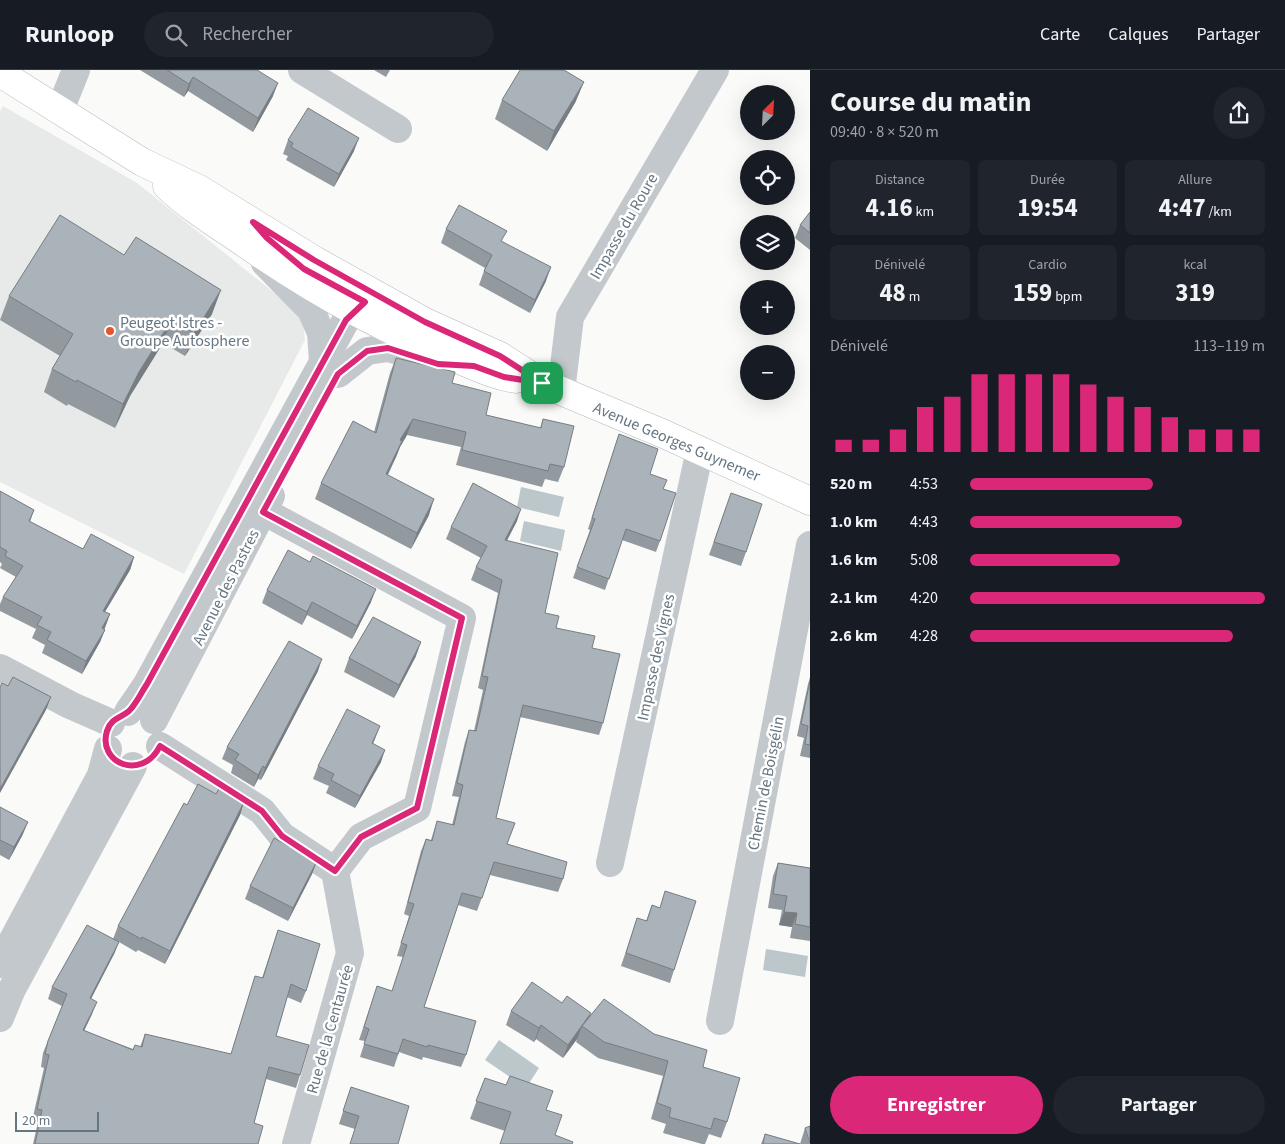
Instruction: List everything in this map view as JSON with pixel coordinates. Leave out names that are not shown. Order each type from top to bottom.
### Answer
[{"type":"main road","name":"Avenue Georges Guynemer","points":[[0,73],[142,162],[199,189],[250,234],[314,260],[425,322],[481,358],[700,450],[810,501]]},
{"type":"street","points":[[60,110],[76,70]]},
{"type":"street","points":[[302,70],[398,130]]},
{"type":"street","name":"Impasse du Roure","points":[[552,387],[570,317],[714,70]]},
{"type":"street","points":[[250,234],[267,238],[304,269],[361,310],[481,358]]},
{"type":"street","points":[[250,234],[311,310],[331,367]]},
{"type":"street","name":"Avenue des Pastres","points":[[157,733],[331,367],[346,320],[361,310]]},
{"type":"street","name":"Avenue des Pastres","points":[[0,964],[102,775],[116,728],[147,684],[331,367],[367,351],[388,348],[438,364],[481,358]]},
{"type":"street","name":"Impasse des Vignes","points":[[610,863],[700,450]]},
{"type":"street","points":[[116,728],[140,712],[157,733],[262,811],[282,836],[335,871],[361,837],[417,808],[462,618],[263,512]]},
{"type":"street","name":"Chemin de Boisgélin","points":[[720,1021],[810,545]]},
{"type":"street","points":[[0,668],[116,728]]},
{"type":"street","points":[[116,728],[118,761],[132,766],[150,761],[157,733]]},
{"type":"street","points":[[0,1018],[12,989],[132,766]]},
{"type":"street","name":"Rue de la Centaurée","points":[[296,1144],[350,953],[335,871]]},
{"type":"shaded area","points":[[3,106],[137,183],[302,315],[305,340],[184,574],[0,482],[0,112]]},
{"type":"shaded area","points":[[521,487],[564,497],[559,517],[517,507]]},
{"type":"shaded area","points":[[524,521],[565,530],[561,551],[520,541]]},
{"type":"shaded area","points":[[766,949],[808,956],[805,977],[763,970]]},
{"type":"shaded area","points":[[499,1040],[539,1068],[526,1088],[485,1060]]},
{"type":"building","points":[[167,70],[257,70],[278,83],[258,118],[193,77],[189,84]]},
{"type":"building","points":[[520,70],[564,70],[584,82],[554,131],[502,100]]},
{"type":"building","points":[[308,108],[359,138],[339,174],[291,147],[293,143],[288,140]]},
{"type":"building","points":[[459,205],[507,231],[501,241],[551,267],[535,300],[484,271],[492,255],[446,229]]},
{"type":"building","points":[[810,212],[810,233],[800,225]]},
{"type":"building","name":"Peugeot Istres - Groupe Autosphere","points":[[60,215],[124,255],[136,237],[221,290],[194,333],[172,319],[139,372],[123,404],[52,369],[73,334],[9,296]]},
{"type":"building","points":[[396,358],[455,372],[452,383],[491,393],[486,415],[541,428],[543,419],[574,426],[564,467],[550,464],[548,471],[462,450],[466,432],[413,419],[400,440],[402,441],[386,474],[434,499],[417,533],[321,483],[353,421],[376,433]]},
{"type":"building","points":[[619,434],[658,449],[650,474],[667,480],[663,489],[676,493],[660,541],[626,529],[609,579],[577,567],[595,519],[592,518]]},
{"type":"building","points":[[473,483],[521,509],[505,540],[558,553],[545,613],[559,616],[556,628],[595,636],[592,648],[620,654],[603,723],[523,705],[496,818],[515,823],[507,844],[567,862],[563,879],[494,862],[482,898],[462,893],[424,1007],[476,1021],[466,1055],[428,1045],[427,1047],[403,1039],[398,1054],[364,1044],[369,1029],[364,1027],[377,986],[392,991],[407,945],[401,943],[414,904],[408,902],[426,839],[432,841],[437,821],[454,825],[463,785],[457,783],[469,730],[476,731],[488,677],[482,676],[502,580],[476,567],[487,546],[451,527]]},
{"type":"building","points":[[0,491],[34,510],[29,521],[83,549],[91,534],[134,557],[103,611],[110,614],[102,628],[105,630],[86,661],[47,640],[51,632],[37,625],[42,617],[3,597],[23,566],[5,556],[7,551],[0,547]]},
{"type":"building","points":[[731,493],[762,504],[746,552],[714,542]]},
{"type":"building","points":[[288,550],[310,562],[313,556],[376,589],[357,626],[312,602],[307,612],[267,590]]},
{"type":"building","points":[[373,617],[421,642],[399,685],[349,658]]},
{"type":"building","points":[[289,641],[322,659],[265,768],[263,766],[258,775],[235,760],[239,754],[227,747]]},
{"type":"building","points":[[13,677],[51,697],[0,789],[0,687],[2,683],[8,686]]},
{"type":"building","points":[[810,681],[810,745],[805,744],[808,726],[801,724]]},
{"type":"building","points":[[347,709],[380,726],[372,743],[385,750],[360,796],[331,780],[334,774],[318,766]]},
{"type":"building","points":[[198,784],[216,794],[220,787],[244,802],[170,951],[142,937],[141,939],[118,926],[184,803],[187,805]]},
{"type":"building","points":[[0,807],[28,822],[14,847],[0,840]]},
{"type":"building","points":[[274,838],[317,861],[293,908],[250,886]]},
{"type":"building","points":[[778,863],[810,868],[810,927],[795,924],[797,913],[784,912],[787,896],[773,894]]},
{"type":"building","points":[[665,891],[696,901],[674,970],[626,953],[637,918],[647,921],[652,905],[660,908]]},
{"type":"building","points":[[87,925],[119,942],[90,998],[97,1002],[83,1030],[133,1050],[135,1045],[142,1047],[145,1034],[231,1054],[255,976],[263,978],[278,930],[320,944],[306,991],[291,984],[276,1036],[309,1045],[300,1075],[269,1067],[254,1123],[263,1126],[258,1144],[35,1144],[42,1110],[37,1109],[49,1055],[45,1054],[48,1041],[67,994],[52,987]]},
{"type":"building","points":[[532,982],[562,1003],[567,996],[591,1013],[568,1045],[541,1025],[539,1028],[511,1011]]},
{"type":"building","points":[[604,999],[654,1034],[707,1050],[703,1067],[740,1078],[727,1122],[714,1118],[711,1129],[669,1117],[671,1108],[657,1103],[668,1061],[604,1042],[582,1026]]},
{"type":"building","points":[[510,1076],[553,1091],[546,1110],[562,1115],[555,1135],[573,1142],[572,1144],[500,1144],[511,1112],[476,1101],[485,1078],[506,1085]]},
{"type":"building","points":[[351,1087],[409,1106],[398,1144],[350,1144],[359,1116],[343,1111]]},
{"type":"building","points":[[810,1126],[810,1143],[805,1128]]},
{"type":"building","points":[[765,1134],[800,1144],[763,1144]]},
{"type":"place","name":"Peugeot Istres - Groupe Autosphere","points":[[110,331]]},
{"type":"route","points":[[253,222],[314,260],[425,322],[500,356],[542,383],[504,377],[474,366],[438,364],[388,348],[367,351],[338,374],[283,472],[263,512],[462,618],[417,808],[361,837],[335,871],[282,836],[262,811],[160,746],[150,761],[142,765],[125,765],[112,756],[106,740],[107,731],[111,723],[117,716],[128,712],[147,684],[274,454],[337,335],[346,320],[365,302],[304,269],[267,238],[253,222]]}]
